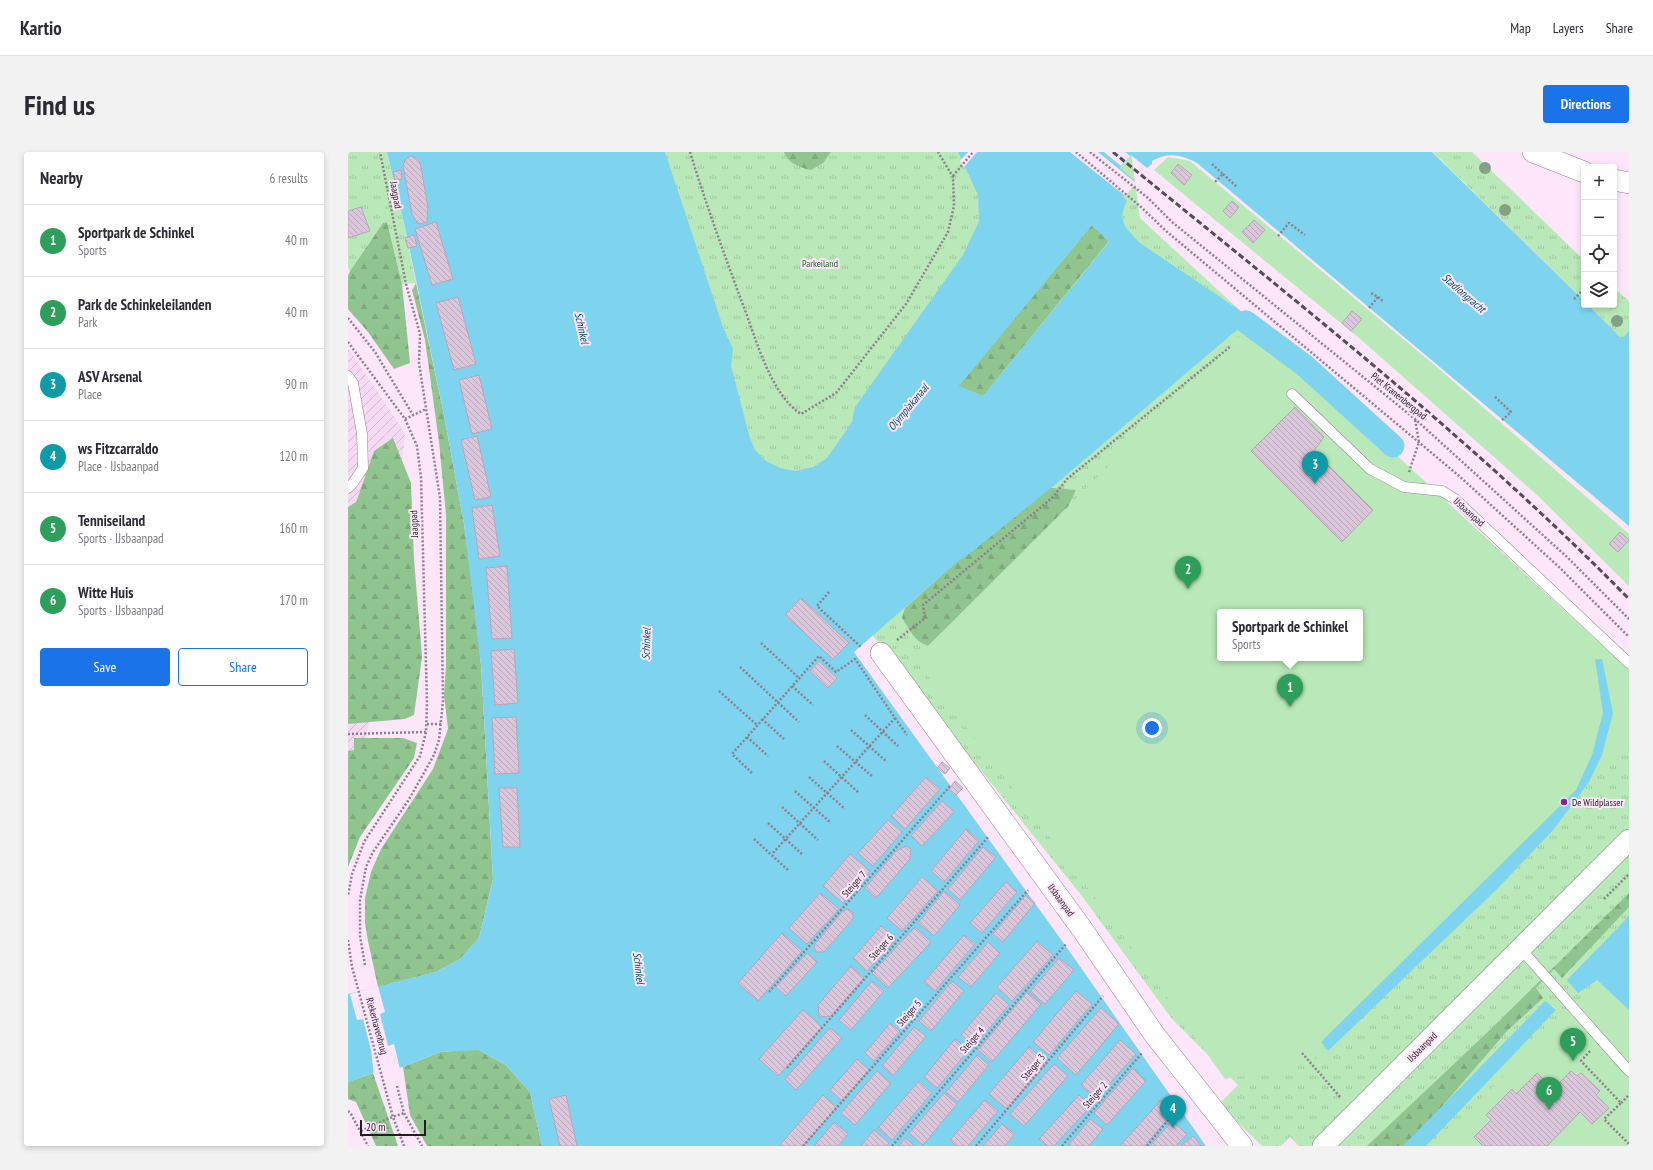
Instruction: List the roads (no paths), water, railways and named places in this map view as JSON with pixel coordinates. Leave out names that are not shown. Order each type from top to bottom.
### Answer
[{"type":"street","points":[[1533,152],[1581,171]]},
{"type":"street","name":"IJsbaanpad","points":[[881,654],[1082,929],[1154,1034],[1242,1146]]},
{"type":"street","name":"IJsbaanpad","points":[[1323,1146],[1629,840]]},
{"type":"lane","points":[[348,376],[353,383],[362,434],[363,468],[348,488]]},
{"type":"lane","name":"IJsbaanpad","points":[[1292,394],[1370,469],[1404,488],[1442,492],[1455,499],[1629,663]]},
{"type":"lane","points":[[1520,948],[1579,1012],[1629,1071]]},
{"type":"water","points":[[387,152],[665,152],[723,327],[733,349],[731,366],[749,435],[755,450],[766,461],[780,468],[795,471],[813,467],[827,458],[852,422],[855,407],[963,255],[979,221],[978,195],[958,152],[1432,152],[1581,298],[1581,308],[1591,308],[1620,337],[1623,337],[1629,331],[1629,526],[1197,163],[1180,156],[1169,155],[1152,161],[1152,164],[1147,168],[1131,155],[1120,168],[1135,181],[1122,196],[1127,201],[1122,214],[1124,224],[1140,243],[1251,318],[1056,484],[973,551],[957,562],[854,652],[1065,945],[1206,1146],[542,1146],[530,1092],[506,1065],[479,1050],[440,1052],[403,1067],[373,1073],[348,1082],[348,994],[436,972],[460,959],[479,938],[493,879],[481,665],[464,524],[444,415],[405,227]],"holes":[[[1092,225],[1109,242],[983,396],[959,386]]]},
{"type":"water","points":[[1595,659],[1602,659],[1613,713],[1602,755],[1589,782],[1554,829],[1496,890],[1328,1051],[1321,1042],[1576,790],[1592,755],[1603,713]]},
{"type":"water","points":[[1629,916],[1629,1010],[1597,980],[1578,993],[1567,980]]},
{"type":"water","points":[[1545,1001],[1556,1010],[1426,1146],[1403,1146]]},
{"type":"waterway","points":[[1246,322],[1304,365],[1393,446]]},
{"type":"railway","points":[[1113,152],[1377,368],[1442,424],[1568,539],[1629,599]]},
{"type":"place","name":"ASV Arsenal","points":[[1315,484]]},
{"type":"place","name":"Park de Schinkeleilanden","points":[[1188,589]]},
{"type":"place","name":"Sportpark de Schinkel","points":[[1290,707]]},
{"type":"place","name":"De Wildplasser","points":[[1564,802]]},
{"type":"place","name":"Tenniseiland","points":[[1573,1061]]},
{"type":"place","name":"Witte Huis","points":[[1549,1110]]},
{"type":"place","name":"ws Fitzcarraldo","points":[[1173,1128]]},
{"type":"park label","name":"Parkeiland","points":[[820,263]]},
{"type":"water label","name":"Stadiongracht","points":[[1464,293]]},
{"type":"water label","name":"Schinkel","points":[[582,328]]},
{"type":"water label","name":"Olympiakanaal","points":[[908,407]]},
{"type":"water label","name":"Schinkel","points":[[646,644]]},
{"type":"water label","name":"Schinkel","points":[[639,968]]}]
